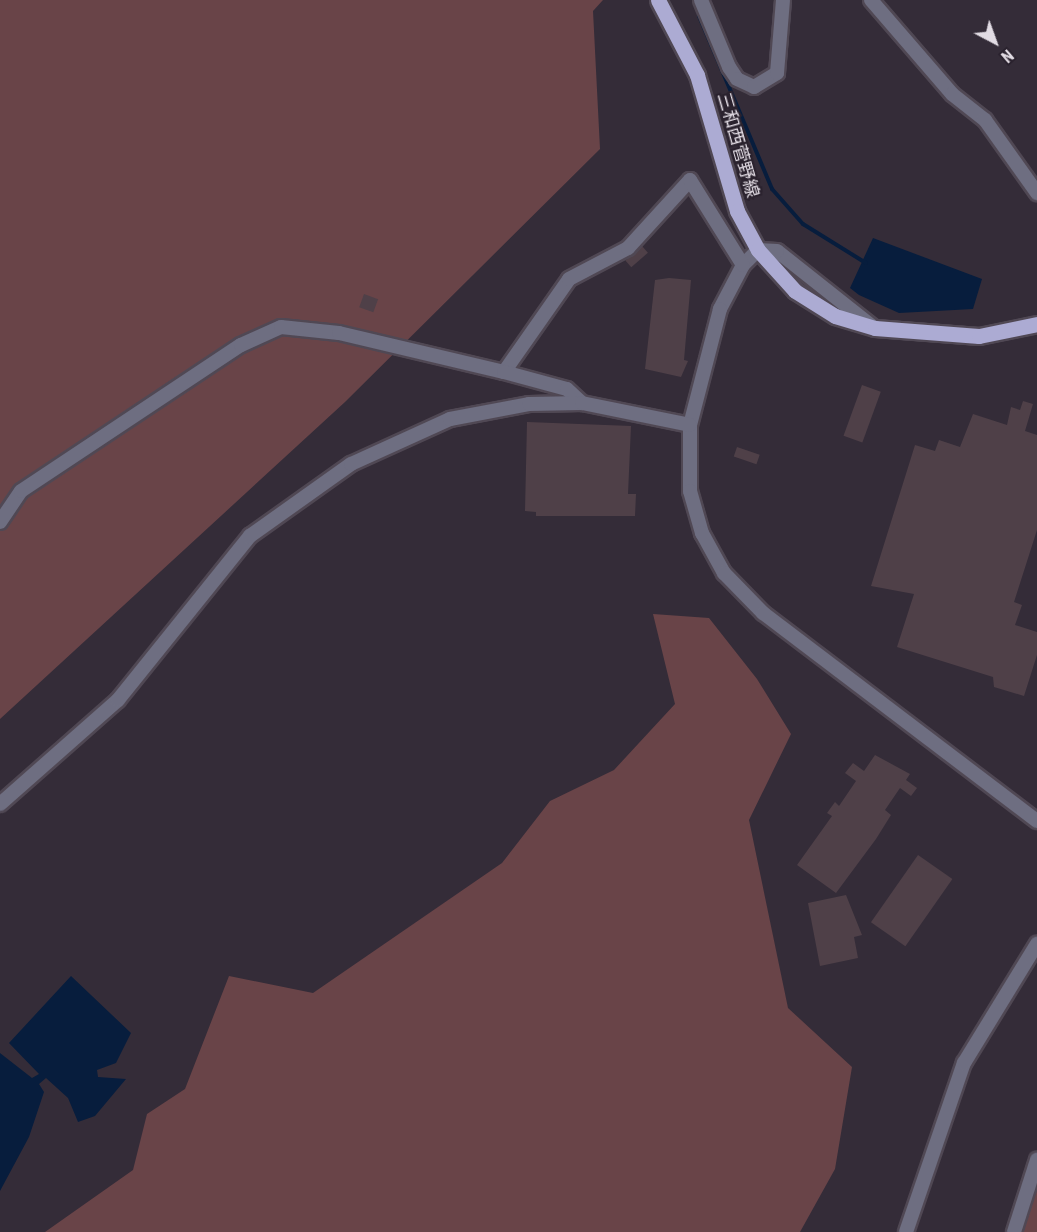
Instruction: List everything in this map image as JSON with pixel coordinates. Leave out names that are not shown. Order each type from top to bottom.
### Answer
[{"type":"main road","name":"三和西菅野線","points":[[658,0],[687,50],[728,188],[758,250],[815,305],[875,328],[979,336],[1037,324]]},
{"type":"street","points":[[701,0],[729,67],[754,87],[777,73],[783,0]]},
{"type":"street","points":[[870,0],[952,94],[984,120],[1037,193]]},
{"type":"street","points":[[504,372],[569,279],[628,248],[690,180],[743,266]]},
{"type":"street","points":[[875,328],[797,263],[777,251],[758,250],[743,266],[720,309],[690,425],[687,459],[695,513],[711,553],[744,596],[1037,821]]},
{"type":"street","points":[[0,522],[21,491],[267,331],[306,327],[504,372],[567,389],[582,403]]},
{"type":"street","points":[[0,804],[118,700],[231,556],[299,497],[394,441],[450,419],[489,409],[582,403],[690,425]]},
{"type":"street","points":[[906,1232],[964,1063],[1037,944]]},
{"type":"street","points":[[1014,1232],[1037,1160]]},
{"type":"shaded area","points":[[0,0],[603,0],[593,11],[600,149],[345,402],[0,719]]},
{"type":"shaded area","points":[[653,614],[709,618],[757,679],[791,734],[749,820],[788,1008],[852,1067],[835,1169],[800,1232],[45,1232],[133,1170],[147,1114],[185,1089],[229,976],[313,993],[502,863],[550,801],[614,770],[675,704]]},
{"type":"shaded area","points":[[1037,1179],[1037,1232],[1020,1232]]},
{"type":"water","points":[[873,238],[982,279],[973,309],[899,313],[859,295],[850,288]]},
{"type":"water","points":[[71,976],[131,1033],[116,1063],[97,1070],[98,1077],[126,1079],[95,1116],[78,1122],[68,1098],[46,1078],[39,1084],[44,1092],[29,1137],[0,1191],[0,1053],[32,1078],[39,1074],[9,1043]]},
{"type":"building","points":[[642,246],[648,253],[631,267],[625,260]]},
{"type":"building","points":[[669,278],[691,280],[684,360],[688,361],[681,377],[645,369],[655,280]]},
{"type":"building","points":[[364,294],[378,299],[373,312],[359,307]]},
{"type":"building","points":[[862,385],[881,392],[862,443],[844,436]]},
{"type":"building","points":[[1023,401],[1033,404],[1025,431],[1037,435],[1037,530],[1014,602],[1022,605],[1015,625],[1037,632],[1037,655],[1024,696],[994,687],[993,677],[897,647],[914,594],[871,586],[915,445],[935,451],[939,440],[960,447],[973,414],[1007,425],[1011,407],[1020,410]]},
{"type":"building","points":[[527,422],[631,426],[628,494],[636,494],[635,516],[536,516],[536,512],[525,511]]},
{"type":"building","points":[[737,447],[760,455],[756,464],[734,456]]},
{"type":"building","points":[[875,755],[910,774],[906,780],[917,788],[911,796],[900,788],[885,810],[891,815],[836,893],[797,865],[832,816],[827,813],[835,802],[839,806],[856,781],[845,773],[853,763],[864,771]]},
{"type":"building","points":[[918,855],[952,879],[905,946],[871,922]]},
{"type":"building","points":[[846,895],[862,935],[854,937],[858,958],[820,966],[808,903]]},
{"type":"waterway","points":[[699,16],[772,189],[803,224],[866,263]]}]
